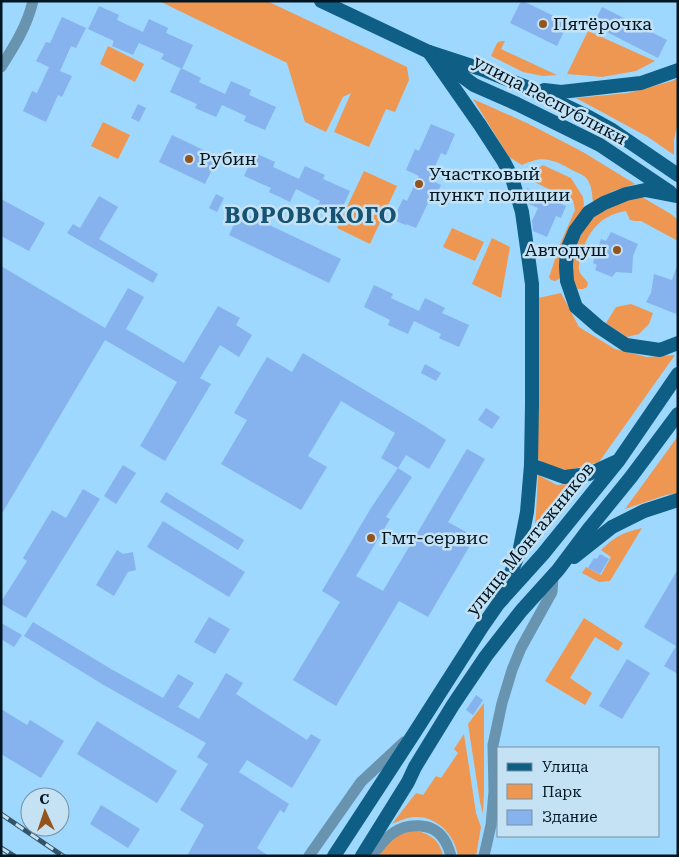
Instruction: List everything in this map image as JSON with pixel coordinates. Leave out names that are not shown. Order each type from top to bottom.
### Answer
[{"type":"main road","name":"улица Республики","points":[[321,1],[429,52],[481,69],[529,88],[583,114],[612,130],[678,175]]},
{"type":"main road","name":"улица Республики","points":[[429,52],[474,85],[600,145],[677,197]]},
{"type":"main road","points":[[429,52],[480,125],[512,178],[522,212],[532,284],[531,465],[527,512],[519,553],[498,604]]},
{"type":"main road","points":[[529,88],[561,92],[584,90],[642,82],[678,70]]},
{"type":"main road","points":[[677,197],[645,190],[626,194],[604,203],[589,212],[575,231],[568,250],[566,266],[567,281],[576,307],[599,327],[626,345],[660,350],[678,343]]},
{"type":"main road","name":"улица Монтажников","points":[[334,856],[482,626],[498,604],[543,554],[619,460],[678,374]]},
{"type":"main road","points":[[362,856],[408,782],[414,767],[475,673],[521,611],[556,573],[678,414]]},
{"type":"main road","points":[[531,465],[564,477],[589,474],[619,460]]},
{"type":"main road","points":[[556,573],[612,527],[644,511],[678,500]]},
{"type":"street","points":[[1,67],[22,33],[33,1]]},
{"type":"street","points":[[484,856],[491,826],[494,792],[493,744],[502,704],[521,648],[552,592],[556,573]]},
{"type":"street","points":[[308,856],[361,782],[415,732]]},
{"type":"street","points":[[371,856],[390,834],[408,826],[421,826],[434,830],[442,836],[451,856]]},
{"type":"green space","points":[[159,1],[267,1],[407,67],[409,80],[395,112],[386,109],[369,147],[334,132],[351,93],[343,97],[326,132],[305,122],[287,63]]},
{"type":"green space","points":[[588,31],[655,61],[636,71],[602,77],[567,74]]},
{"type":"green space","points":[[505,41],[501,49],[557,75],[543,76],[523,72],[491,56],[497,43]]},
{"type":"green space","points":[[108,46],[144,64],[135,82],[100,64]]},
{"type":"green space","points":[[678,78],[678,121],[674,140],[674,155],[648,137],[576,98],[628,93]]},
{"type":"green space","points":[[473,99],[527,123],[583,152],[635,184],[613,191],[593,202],[590,184],[581,174],[555,161],[543,159],[522,165],[509,157]]},
{"type":"green space","points":[[103,122],[130,135],[118,159],[91,146]]},
{"type":"green space","points":[[543,165],[571,178],[583,197],[584,204],[559,279],[555,281],[549,277],[575,210],[573,200],[533,180],[534,171]]},
{"type":"green space","points":[[364,171],[397,186],[370,244],[337,228]]},
{"type":"green space","points":[[642,197],[678,220],[678,241],[641,221],[630,220],[626,211],[611,215],[598,224],[589,235],[579,268],[580,273],[588,283],[587,287],[578,289],[574,284],[572,273],[574,247],[589,221],[602,211],[630,199]]},
{"type":"green space","points":[[452,228],[484,242],[475,261],[443,247]]},
{"type":"green space","points":[[492,238],[510,247],[501,298],[472,284]]},
{"type":"green space","points":[[561,293],[579,327],[615,349],[647,357],[675,355],[599,462],[569,470],[549,466],[536,458],[538,298]]},
{"type":"green space","points":[[631,304],[653,313],[649,324],[639,334],[627,337],[606,323],[616,307]]},
{"type":"green space","points":[[678,436],[678,493],[666,495],[625,509]]},
{"type":"green space","points":[[538,475],[557,485],[582,483],[533,544],[536,514]]},
{"type":"green space","points":[[642,528],[610,581],[599,582],[582,573],[586,567],[601,575],[611,557],[601,550],[620,536]]},
{"type":"green space","points":[[584,618],[623,643],[618,651],[595,637],[570,678],[592,693],[585,705],[545,681]]},
{"type":"green space","points":[[484,703],[484,791],[483,814],[468,724]]},
{"type":"green space","points":[[464,734],[476,813],[481,827],[476,856],[458,856],[449,834],[444,828],[431,820],[412,817],[392,824],[416,793],[423,795],[436,776],[441,778],[458,753],[454,749]]},
{"type":"green space","points":[[415,830],[434,839],[439,845],[443,856],[379,856],[384,848],[398,835]]},
{"type":"building","points":[[521,1],[568,23],[557,46],[510,23]]},
{"type":"building","points":[[99,6],[119,15],[117,20],[143,32],[149,19],[168,28],[166,33],[193,45],[182,69],[161,59],[164,54],[139,43],[133,55],[112,46],[114,41],[88,29]]},
{"type":"building","points":[[602,7],[667,40],[658,58],[593,25]]},
{"type":"building","points":[[62,17],[86,28],[76,48],[71,46],[60,71],[72,76],[62,97],[58,95],[46,122],[23,111],[32,91],[37,93],[49,67],[36,61],[46,42],[50,43]]},
{"type":"building","points":[[181,68],[201,78],[199,82],[225,94],[231,81],[251,90],[249,95],[276,107],[265,130],[244,121],[246,116],[222,105],[216,117],[195,108],[197,104],[170,92]]},
{"type":"building","points":[[138,104],[146,108],[139,122],[131,118]]},
{"type":"building","points":[[431,124],[455,134],[446,155],[441,153],[429,179],[441,185],[433,203],[429,201],[416,228],[393,220],[403,199],[407,201],[419,176],[406,170],[415,149],[419,151]]},
{"type":"building","name":"Рубин","points":[[172,135],[218,157],[205,184],[159,162]]},
{"type":"building","points":[[255,153],[275,162],[273,167],[299,179],[305,166],[325,175],[323,179],[350,191],[339,215],[318,205],[320,201],[296,189],[290,202],[269,192],[271,188],[244,176]]},
{"type":"building","points":[[527,188],[566,206],[561,218],[556,216],[547,237],[533,231],[532,221],[538,208],[529,204],[525,192]]},
{"type":"building","points":[[216,194],[224,198],[217,212],[209,208]]},
{"type":"building","points":[[99,196],[118,207],[99,239],[158,274],[153,283],[67,233],[73,224],[80,228]]},
{"type":"building","points":[[1,199],[45,223],[29,251],[1,236]]},
{"type":"building","points":[[240,211],[341,259],[329,283],[229,235]]},
{"type":"building","name":"Автодуш","points":[[611,232],[638,244],[633,256],[632,273],[616,272],[612,277],[595,270],[597,265],[593,263],[601,239],[606,241]]},
{"type":"building","points":[[1,266],[105,328],[128,288],[144,297],[126,329],[184,363],[218,306],[240,318],[236,325],[252,335],[239,357],[220,345],[200,378],[211,384],[165,461],[140,446],[177,382],[105,340],[1,515]]},
{"type":"building","points":[[677,266],[678,308],[676,314],[646,302],[651,293],[654,274],[672,280]]},
{"type":"building","points":[[374,285],[393,294],[391,298],[419,311],[425,298],[445,308],[442,313],[469,325],[459,347],[439,338],[441,334],[414,321],[408,334],[388,325],[390,320],[364,307]]},
{"type":"building","points":[[303,353],[446,440],[429,469],[406,455],[398,468],[381,458],[395,433],[341,401],[308,456],[327,467],[301,510],[221,464],[247,420],[234,413],[267,357],[292,372]]},
{"type":"building","points":[[425,364],[441,373],[436,381],[421,373]]},
{"type":"building","points":[[486,408],[500,417],[492,429],[478,420]]},
{"type":"building","points":[[467,449],[485,459],[448,522],[475,537],[428,617],[399,601],[336,706],[293,680],[340,602],[322,591],[371,508],[398,468],[412,477],[386,517],[390,519],[356,576],[383,591]]},
{"type":"building","points":[[123,465],[136,473],[116,504],[104,496]]},
{"type":"building","points":[[83,489],[100,499],[26,618],[1,604],[27,561],[23,558],[52,510],[66,518]]},
{"type":"building","points":[[166,492],[244,540],[238,550],[160,502]]},
{"type":"building","points":[[163,521],[245,572],[229,597],[147,547]]},
{"type":"building","points":[[117,550],[123,554],[133,552],[136,570],[128,572],[114,596],[96,585]]},
{"type":"building","points":[[600,554],[609,559],[600,574],[588,568],[594,558],[597,559]]},
{"type":"building","points":[[678,569],[678,674],[664,666],[676,646],[644,627]]},
{"type":"building","points":[[209,617],[230,629],[215,654],[194,642]]},
{"type":"building","points":[[33,622],[163,698],[178,674],[194,683],[178,707],[199,719],[226,673],[243,683],[236,694],[307,740],[311,734],[321,740],[292,788],[247,760],[239,772],[289,804],[284,813],[280,810],[257,848],[269,856],[187,856],[204,825],[180,810],[208,764],[197,757],[206,743],[102,684],[24,636]]},
{"type":"building","points":[[1,623],[22,635],[14,647],[1,639]]},
{"type":"building","points":[[627,659],[650,673],[622,719],[599,706]]},
{"type":"building","points":[[476,695],[483,700],[473,715],[466,710]]},
{"type":"building","points":[[1,709],[27,725],[30,720],[64,741],[41,778],[1,754]]},
{"type":"building","points":[[97,721],[177,771],[157,803],[77,754]]},
{"type":"building","points":[[101,805],[140,829],[128,848],[90,824]]},
{"type":"railway","points":[[1,814],[63,856]]},
{"type":"railway","points":[[1,848],[14,856]]},
{"type":"place","name":"Пятёрочка","points":[[543,24]]},
{"type":"place","name":"Рубин","points":[[189,159]]},
{"type":"place","name":"Участковый пункт полиции","points":[[419,184]]},
{"type":"place","name":"Автодуш","points":[[617,250]]},
{"type":"place","name":"Гмт-сервис","points":[[371,538]]},
{"type":"district","name":"ВОРОВСКОГО","points":[[311,215]]}]
